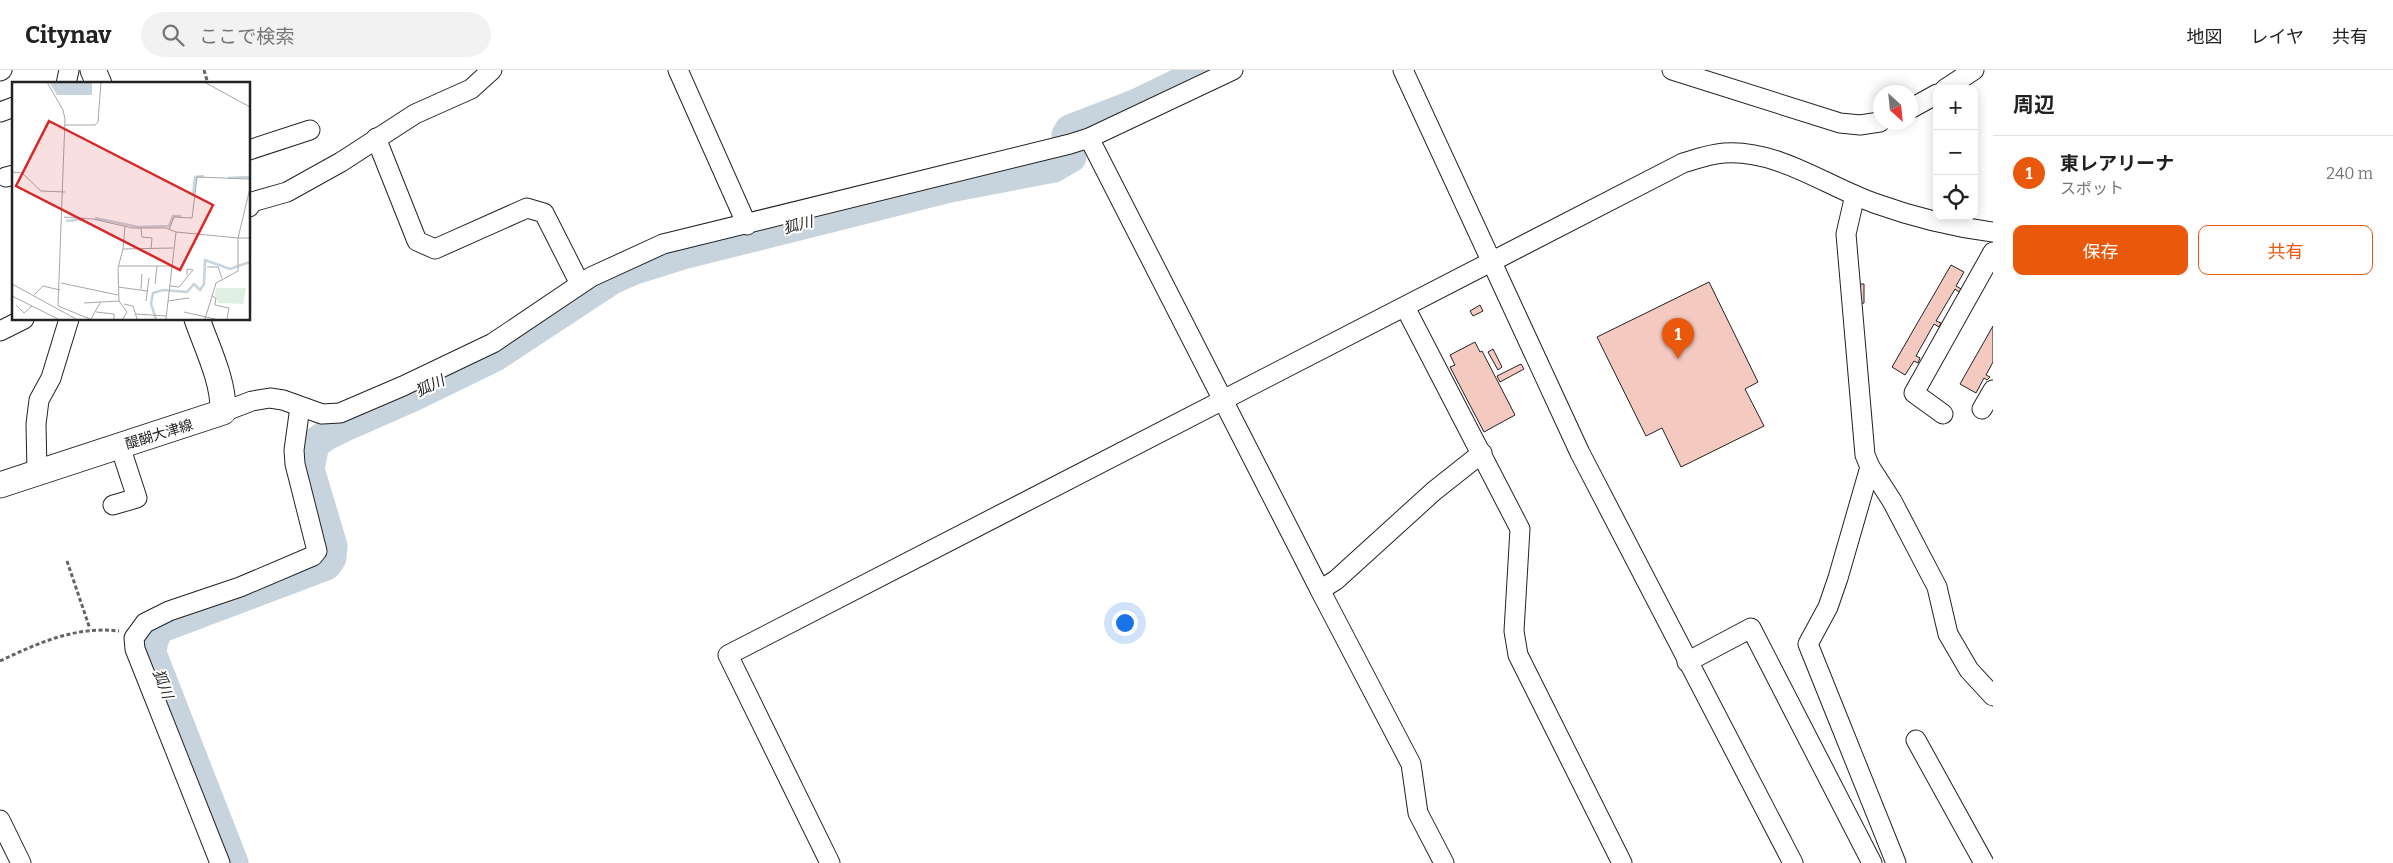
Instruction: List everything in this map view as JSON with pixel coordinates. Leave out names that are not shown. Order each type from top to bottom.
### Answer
[{"type":"main road","points":[[93,70],[99,82]]},
{"type":"main road","points":[[197,320],[224,399],[224,412]]},
{"type":"main road","name":"醍醐大津線","points":[[0,485],[224,412]]},
{"type":"street","points":[[250,202],[286,192],[341,162],[415,114],[471,89],[492,70]]},
{"type":"street","points":[[678,70],[747,225]]},
{"type":"street","points":[[224,412],[252,401],[270,398],[283,400],[322,414],[340,413],[403,386],[493,342],[591,277],[663,244],[1045,151],[1089,138],[1233,70]]},
{"type":"street","points":[[1403,70],[1580,452],[1687,662],[1793,863]]},
{"type":"street","points":[[1672,70],[1840,123],[1860,125],[1873,123]]},
{"type":"street","points":[[1951,85],[1974,70]]},
{"type":"street","points":[[1918,105],[1933,96]]},
{"type":"street","points":[[0,112],[12,108]]},
{"type":"street","points":[[250,150],[310,130]]},
{"type":"street","points":[[376,138],[417,242],[435,248],[527,208],[544,213],[580,284]]},
{"type":"street","points":[[1089,138],[1411,764],[1418,813],[1444,863]]},
{"type":"street","points":[[830,863],[728,654],[1683,163],[1703,156],[1723,153],[1748,154],[1770,158],[1874,203],[1930,220],[1993,232]]},
{"type":"street","points":[[1855,195],[1846,234],[1862,430],[1866,456],[1870,467],[1892,501],[1937,587],[1948,634],[1969,670],[1993,696]]},
{"type":"street","points":[[1942,414],[1914,393],[1993,252]]},
{"type":"street","points":[[1405,307],[1482,452],[1520,529],[1514,631],[1518,655],[1622,863]]},
{"type":"street","points":[[0,331],[22,320]]},
{"type":"street","points":[[37,472],[36,424],[39,400],[51,378],[69,320]]},
{"type":"street","points":[[1982,409],[1993,390]]},
{"type":"street","points":[[220,863],[135,649],[134,638],[145,623],[170,611],[240,587],[312,556],[317,551],[295,464],[294,450],[300,407]]},
{"type":"street","points":[[113,505],[137,498],[120,446]]},
{"type":"street","points":[[1320,590],[1336,580],[1434,491],[1482,452]]},
{"type":"street","points":[[1870,467],[1828,607],[1808,644],[1896,863]]},
{"type":"street","points":[[1687,662],[1751,628],[1872,863]]},
{"type":"street","points":[[1916,740],[1984,863]]},
{"type":"street","points":[[0,820],[21,863]]},
{"type":"path","points":[[67,562],[90,629]]},
{"type":"path","points":[[0,661],[46,640],[90,629],[121,631],[134,638]]},
{"type":"building","points":[[1951,265],[1964,272],[1956,286],[1961,289],[1959,292],[1955,289],[1936,321],[1941,323],[1939,327],[1934,324],[1916,356],[1920,358],[1918,363],[1914,361],[1905,375],[1892,367]]},
{"type":"building","points":[[1709,282],[1758,382],[1745,389],[1764,426],[1681,467],[1662,428],[1646,436],[1597,337]]},
{"type":"building","points":[[1858,284],[1864,284],[1864,303],[1858,304]]},
{"type":"building","points":[[1480,305],[1483,311],[1473,316],[1470,311]]},
{"type":"building","points":[[1993,326],[1993,362],[1986,375],[1990,377],[1987,380],[1984,378],[1976,393],[1960,384]]},
{"type":"building","points":[[1475,342],[1480,352],[1482,351],[1515,415],[1484,432],[1450,367],[1455,365],[1450,355]]},
{"type":"building","points":[[1493,349],[1502,367],[1498,370],[1488,352]]},
{"type":"building","points":[[1521,364],[1524,369],[1500,382],[1497,376]]},
{"type":"waterway","name":"狐川","points":[[1067,135],[1070,130],[1137,104],[1207,70]]},
{"type":"waterway","name":"狐川","points":[[233,863],[151,653],[153,640],[159,628],[326,565],[331,558],[332,546],[309,469],[314,444],[347,425],[413,396],[495,356],[612,279],[632,270],[683,254],[950,187],[1054,167],[1071,157]]},
{"type":"place","name":"東レアリーナ","points":[[1678,359]]}]
